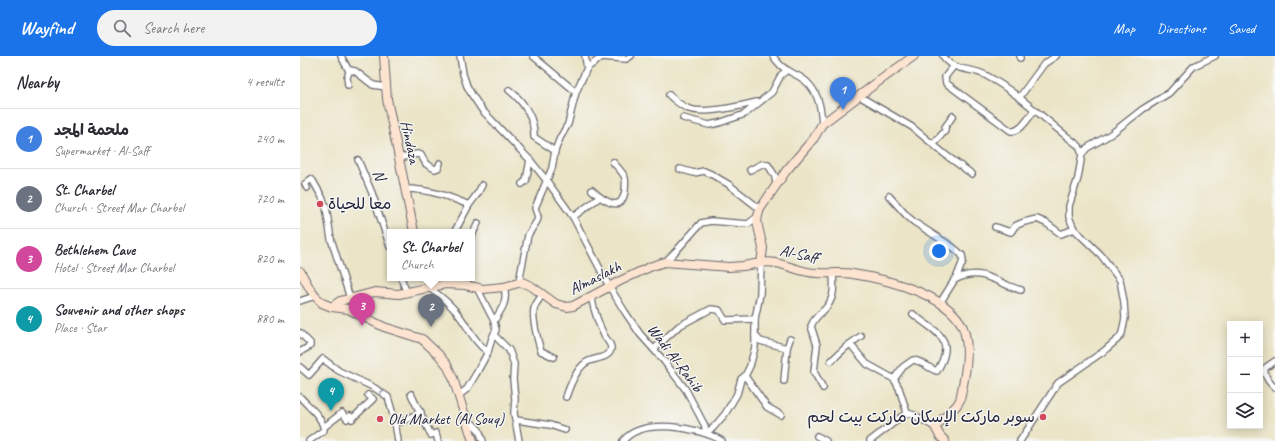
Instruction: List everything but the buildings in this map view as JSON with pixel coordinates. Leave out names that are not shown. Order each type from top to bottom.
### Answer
[{"type":"street","points":[[341,56],[349,72],[347,77],[348,85]]},
{"type":"street","name":"Hindaza","points":[[384,56],[387,99],[413,229]]},
{"type":"street","name":"Wadi Al-Rahib","points":[[460,56],[466,86],[482,110],[530,160],[573,217],[609,286],[640,334],[654,349],[686,390],[705,426],[705,433]]},
{"type":"street","points":[[533,56],[576,92]]},
{"type":"street","points":[[585,56],[587,68]]},
{"type":"street","points":[[332,307],[340,301],[375,292],[399,294],[407,293],[429,288],[443,281],[463,281],[477,288],[504,287],[519,282],[528,235],[538,217],[535,208],[552,168],[555,151],[568,124],[576,92],[587,68],[602,56],[626,59],[631,56]]},
{"type":"street","points":[[772,56],[786,71],[801,78],[813,88],[821,109],[822,124]]},
{"type":"street","points":[[665,262],[701,223],[711,221],[748,224],[759,212],[793,162],[814,138],[822,124],[914,56]]},
{"type":"street","points":[[943,56],[953,67],[986,76],[1019,98],[1079,146],[1087,148]]},
{"type":"street","points":[[1019,98],[1044,64],[1056,56]]},
{"type":"street","points":[[1082,154],[1087,148],[1111,134],[1143,109],[1166,95],[1194,66],[1215,56]]},
{"type":"street","points":[[953,67],[945,77],[946,83],[1011,131],[1019,129],[1034,111]]},
{"type":"street","points":[[349,72],[350,70],[355,71],[373,85],[386,87]]},
{"type":"street","points":[[683,118],[708,125],[719,123],[745,114],[759,101],[772,92],[781,75],[786,71]]},
{"type":"street","points":[[508,90],[518,97],[527,111],[534,129],[534,136],[555,151]]},
{"type":"street","points":[[669,95],[684,106],[695,110],[725,108],[759,101]]},
{"type":"street","points":[[859,96],[912,127],[947,156],[972,174]]},
{"type":"street","points":[[933,144],[945,131],[945,127],[953,116]]},
{"type":"street","points":[[1020,441],[1058,383],[1104,351],[1119,338],[1122,333],[1125,318],[1120,280],[1101,255],[1074,229],[1069,217],[1069,206],[1078,178],[1082,154],[1079,146]]},
{"type":"street","points":[[399,158],[416,154],[421,155],[426,164],[435,169],[438,168],[440,163]]},
{"type":"street","name":"N","points":[[358,160],[372,193],[387,238]]},
{"type":"street","points":[[522,184],[526,180],[530,160]]},
{"type":"street","points":[[592,190],[608,202],[616,204],[623,200],[625,181],[624,176],[613,162]]},
{"type":"street","points":[[750,170],[762,164],[768,165],[775,176],[776,185]]},
{"type":"street","points":[[680,170],[694,173],[704,171],[711,174],[728,184],[759,212]]},
{"type":"street","points":[[307,188],[305,184],[311,179],[322,196],[326,207],[331,239],[350,298]]},
{"type":"street","points":[[456,229],[482,185]]},
{"type":"street","points":[[405,189],[419,189],[446,195],[469,205]]},
{"type":"street","points":[[889,196],[914,222],[959,251],[962,255],[963,261],[954,280],[940,303]]},
{"type":"street","points":[[573,217],[600,197]]},
{"type":"street","name":"Al-Saff","points":[[759,212],[758,222],[763,248],[761,263],[769,261],[801,272],[833,272],[852,274],[910,288],[922,292],[940,303],[956,318],[962,326],[965,334],[966,367],[960,400],[935,427]]},
{"type":"street","points":[[995,227],[1011,232],[1015,226],[1037,219],[1046,223],[1061,234],[1074,229]]},
{"type":"street","points":[[475,229],[478,223]]},
{"type":"street","name":"Almaslakh","points":[[519,282],[526,283],[556,304],[567,307],[573,306],[609,286],[652,266],[665,262],[729,267],[761,263]]},
{"type":"street","points":[[705,433],[713,428],[725,414],[737,394],[741,379],[745,376],[750,366],[755,347],[755,319],[760,294],[761,263]]},
{"type":"street","points":[[300,271],[315,296],[322,303],[332,307],[348,309],[384,327],[422,339],[439,355],[447,365],[473,441]]},
{"type":"street","points":[[822,388],[814,372],[817,345],[811,326],[813,320],[828,306],[832,299],[834,294],[833,272]]},
{"type":"street","points":[[954,280],[968,275],[986,276],[1012,288],[1021,290]]},
{"type":"street","points":[[402,281],[407,293]]},
{"type":"street","points":[[494,321],[505,301],[506,293],[504,287]]},
{"type":"street","points":[[429,288],[452,306],[481,347],[488,352]]},
{"type":"street","points":[[458,396],[467,389],[472,381],[488,352],[496,330],[494,321],[477,288]]},
{"type":"street","points":[[542,295],[536,303],[534,310],[540,351],[554,357]]},
{"type":"street","points":[[300,301],[315,296]]},
{"type":"street","points":[[566,397],[581,366],[589,360],[609,354],[611,348],[611,345],[602,330],[591,296]]},
{"type":"street","points":[[654,349],[679,326],[711,309],[719,310],[725,320],[755,319]]},
{"type":"street","points":[[894,379],[903,367],[914,360],[938,371],[944,355],[944,341],[941,336],[936,330],[913,314]]},
{"type":"street","points":[[300,333],[310,344],[310,346],[300,352]]},
{"type":"street","points":[[754,334],[760,341],[787,348]]},
{"type":"street","points":[[494,335],[508,350],[514,364],[512,380],[515,399],[514,413],[519,441]]},
{"type":"street","points":[[831,361],[861,336]]},
{"type":"street","points":[[784,381],[787,348],[790,339]]},
{"type":"street","points":[[755,347],[760,341]]},
{"type":"street","points":[[850,344],[868,364],[894,379],[899,388],[907,414]]},
{"type":"street","points":[[300,366],[309,374],[323,359],[339,371],[373,387],[388,397],[395,422],[398,441]]},
{"type":"street","points":[[1275,361],[1265,368],[1264,372],[1275,388]]},
{"type":"street","points":[[745,376],[767,407],[781,416]]},
{"type":"street","points":[[309,441],[342,413],[347,419],[350,416],[352,419],[373,399],[368,394]]},
{"type":"street","points":[[411,394],[431,435],[436,433],[438,441]]},
{"type":"street","points":[[300,397],[322,421],[324,428]]},
{"type":"street","points":[[462,407],[466,410],[471,422],[479,430],[483,441]]},
{"type":"street","points":[[395,422],[401,422],[421,412]]},
{"type":"street","points":[[870,441],[907,414],[914,415],[935,427],[945,441]]},
{"type":"street","points":[[516,420],[550,425],[564,430]]},
{"type":"street","points":[[622,441],[630,434],[642,428],[650,427],[676,428],[705,433],[714,439],[722,441]]},
{"type":"street","points":[[817,436],[826,441]]},
{"type":"place","name":"ملحمة المجد","points":[[843,110]]},
{"type":"place","name":"معا للحياة","points":[[320,204]]},
{"type":"place","name":"Bethlehem Cave","points":[[362,326]]},
{"type":"place","name":"St. Charbel","points":[[431,327]]},
{"type":"place","name":"Souvenir and other shops","points":[[331,411]]},
{"type":"place","name":"سوبر ماركت الإسكان ماركت بيت لحم","points":[[1043,417]]},
{"type":"place","name":"Old Market (Al Souq)","points":[[380,419]]}]
